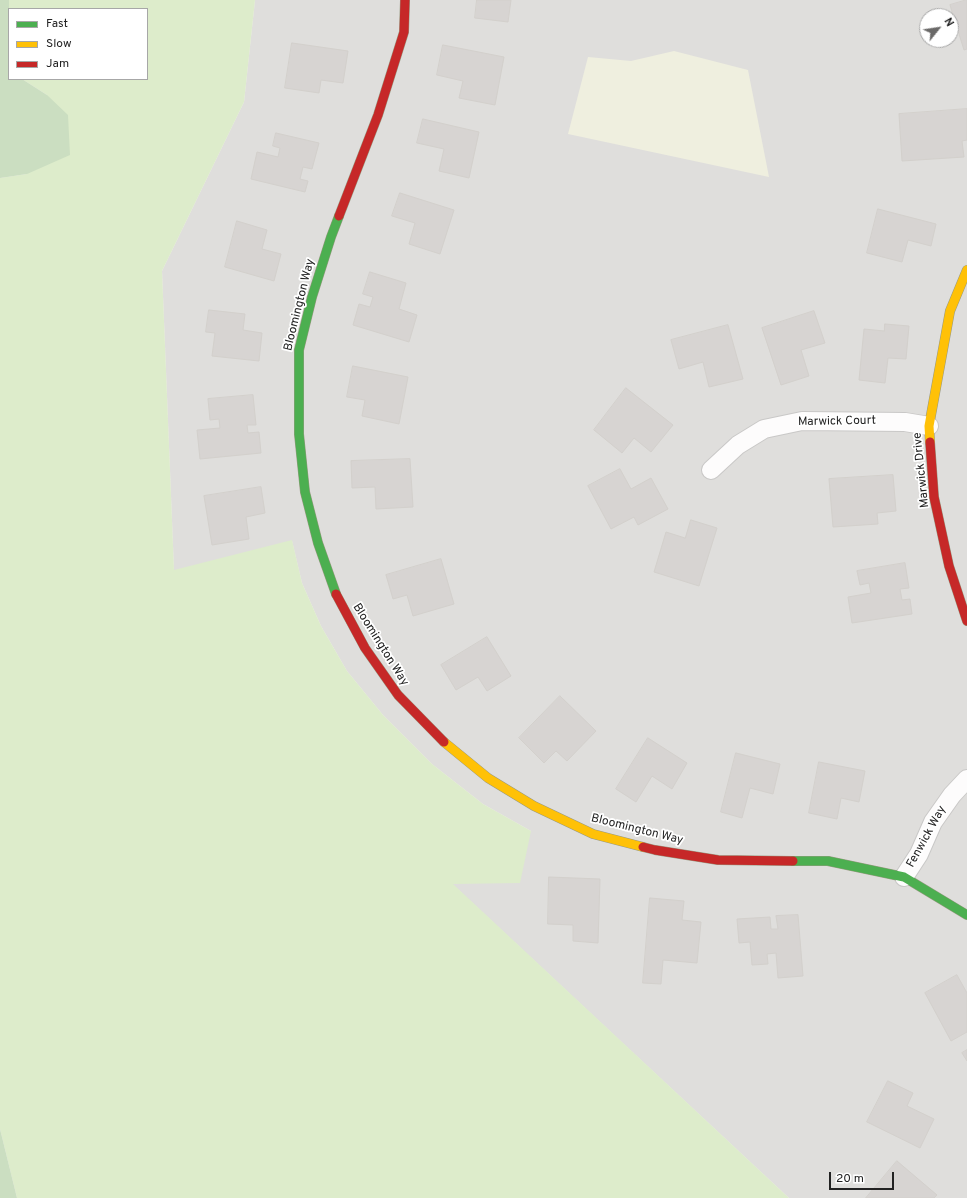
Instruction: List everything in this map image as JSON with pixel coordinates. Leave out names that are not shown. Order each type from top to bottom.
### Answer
[{"type":"street","name":"Bloomington Way","points":[[405,0],[404,32],[378,115],[331,238],[312,297],[299,350],[299,434],[305,492],[318,543],[338,599],[365,648],[398,695],[437,736],[459,755],[488,778],[534,806],[593,834],[655,850],[718,860],[828,861],[904,878],[967,915]]},
{"type":"street","name":"Marwick Drive","points":[[967,270],[950,311],[929,426],[934,497],[949,566],[967,621]]},
{"type":"street","name":"Marwick Court","points":[[711,470],[738,445],[764,430],[802,421],[905,422],[929,426]]},
{"type":"street","name":"Fenwick Way","points":[[904,878],[918,854],[933,822],[952,795],[967,778]]},
{"type":"shaded area","points":[[255,0],[967,0],[967,1198],[789,1198],[452,884],[531,831],[483,804],[432,764],[383,715],[347,671],[321,626],[302,583],[292,541],[174,571],[162,271],[244,102]]},
{"type":"green space","points":[[0,0],[9,0],[8,80],[24,80],[47,95],[68,115],[70,155],[27,174],[0,178]]},
{"type":"green space","points":[[9,0],[255,0],[244,102],[162,271],[174,570],[292,540],[302,583],[321,626],[347,671],[383,715],[432,764],[483,804],[531,831],[520,883],[453,884],[789,1198],[17,1198],[0,1129],[0,178],[27,174],[47,95],[24,80],[148,80],[148,8],[9,8]]},
{"type":"green space","points":[[674,51],[748,70],[769,177],[568,134],[588,57],[631,61]]},
{"type":"green space","points":[[0,1129],[17,1198],[0,1198]]},
{"type":"building","points":[[477,0],[511,0],[508,22],[475,18]]},
{"type":"building","points":[[967,0],[967,49],[964,50],[959,34],[959,8],[951,8],[950,5]]},
{"type":"building","points":[[292,43],[348,51],[343,83],[321,80],[319,93],[285,88]]},
{"type":"building","points":[[443,45],[504,57],[495,105],[459,98],[463,81],[437,75]]},
{"type":"building","points":[[967,109],[967,140],[962,141],[964,157],[902,161],[899,114]]},
{"type":"building","points":[[423,119],[479,132],[469,178],[439,171],[444,149],[417,143]]},
{"type":"building","points":[[276,133],[319,143],[312,169],[303,167],[300,179],[308,181],[305,192],[251,179],[257,152],[278,157],[280,148],[273,146]]},
{"type":"building","points":[[400,193],[454,210],[440,254],[409,244],[415,223],[392,216]]},
{"type":"building","points":[[878,209],[936,224],[931,246],[908,240],[902,262],[867,253]]},
{"type":"building","points":[[237,221],[267,230],[262,249],[281,254],[274,281],[225,267]]},
{"type":"building","points":[[370,272],[406,283],[399,309],[417,315],[409,342],[353,325],[359,304],[370,307],[373,297],[363,294]]},
{"type":"building","points":[[209,310],[245,314],[243,330],[262,333],[259,361],[212,356],[215,333],[206,332]]},
{"type":"building","points":[[814,311],[825,343],[801,350],[809,376],[781,385],[762,328]]},
{"type":"building","points":[[885,324],[909,326],[906,359],[888,358],[885,383],[859,380],[864,329],[884,331]]},
{"type":"building","points":[[728,325],[743,379],[709,387],[703,362],[679,369],[671,340]]},
{"type":"building","points":[[353,366],[408,377],[399,424],[362,416],[365,400],[347,397]]},
{"type":"building","points":[[626,388],[673,425],[651,452],[634,438],[622,453],[594,430]]},
{"type":"building","points":[[253,395],[256,425],[247,425],[248,433],[259,432],[261,453],[200,459],[197,430],[220,428],[219,419],[210,420],[208,399]]},
{"type":"building","points":[[410,459],[413,507],[376,509],[375,487],[352,488],[351,461]]},
{"type":"building","points":[[620,469],[631,489],[651,478],[668,509],[638,525],[634,517],[611,529],[588,486]]},
{"type":"building","points":[[893,475],[896,511],[877,513],[878,524],[833,527],[829,479]]},
{"type":"building","points":[[261,487],[265,513],[246,517],[249,539],[212,545],[204,496]]},
{"type":"building","points":[[691,520],[717,528],[699,586],[654,572],[666,532],[685,538]]},
{"type":"building","points":[[441,559],[454,604],[413,616],[407,595],[393,599],[386,575]]},
{"type":"building","points":[[905,563],[909,588],[900,589],[902,600],[910,599],[912,614],[852,623],[848,597],[871,593],[869,583],[860,585],[857,571]]},
{"type":"building","points":[[487,637],[511,676],[487,691],[478,677],[456,690],[441,665]]},
{"type":"building","points":[[560,696],[596,731],[567,761],[556,751],[544,763],[519,738]]},
{"type":"building","points":[[648,738],[687,763],[672,789],[652,776],[636,802],[616,789]]},
{"type":"building","points":[[736,753],[780,764],[773,794],[750,788],[742,818],[721,812]]},
{"type":"building","points":[[819,762],[865,771],[859,802],[841,798],[837,819],[809,813]]},
{"type":"building","points":[[549,877],[600,879],[598,943],[573,941],[573,925],[548,924]]},
{"type":"building","points":[[650,898],[684,901],[682,920],[701,922],[697,963],[663,960],[661,984],[643,983]]},
{"type":"building","points":[[798,915],[803,976],[778,978],[776,953],[767,954],[768,964],[752,965],[750,942],[739,943],[737,919],[770,917],[771,929],[778,929],[776,916]]},
{"type":"building","points":[[957,975],[967,993],[967,1032],[951,1041],[925,993]]},
{"type":"building","points":[[967,1050],[967,1061],[962,1053]]},
{"type":"building","points":[[888,1081],[913,1093],[907,1106],[934,1119],[920,1148],[867,1122]]},
{"type":"building","points":[[897,1161],[937,1195],[934,1198],[866,1198]]},
{"type":"traffic: fast","points":[[336,594],[318,543],[305,492],[299,434],[299,350],[312,297],[339,216]]},
{"type":"traffic: fast","points":[[793,861],[828,861],[904,877],[967,915]]},
{"type":"traffic: slow","points":[[930,442],[929,426],[950,311],[967,270]]},
{"type":"traffic: slow","points":[[444,742],[488,778],[534,806],[593,834],[643,847]]},
{"type":"traffic: jam","points":[[339,216],[378,115],[404,32],[405,0]]},
{"type":"traffic: jam","points":[[930,442],[934,497],[949,566],[967,621]]},
{"type":"traffic: jam","points":[[336,594],[365,648],[398,695],[444,742]]},
{"type":"traffic: jam","points":[[643,847],[718,860],[793,861]]}]
